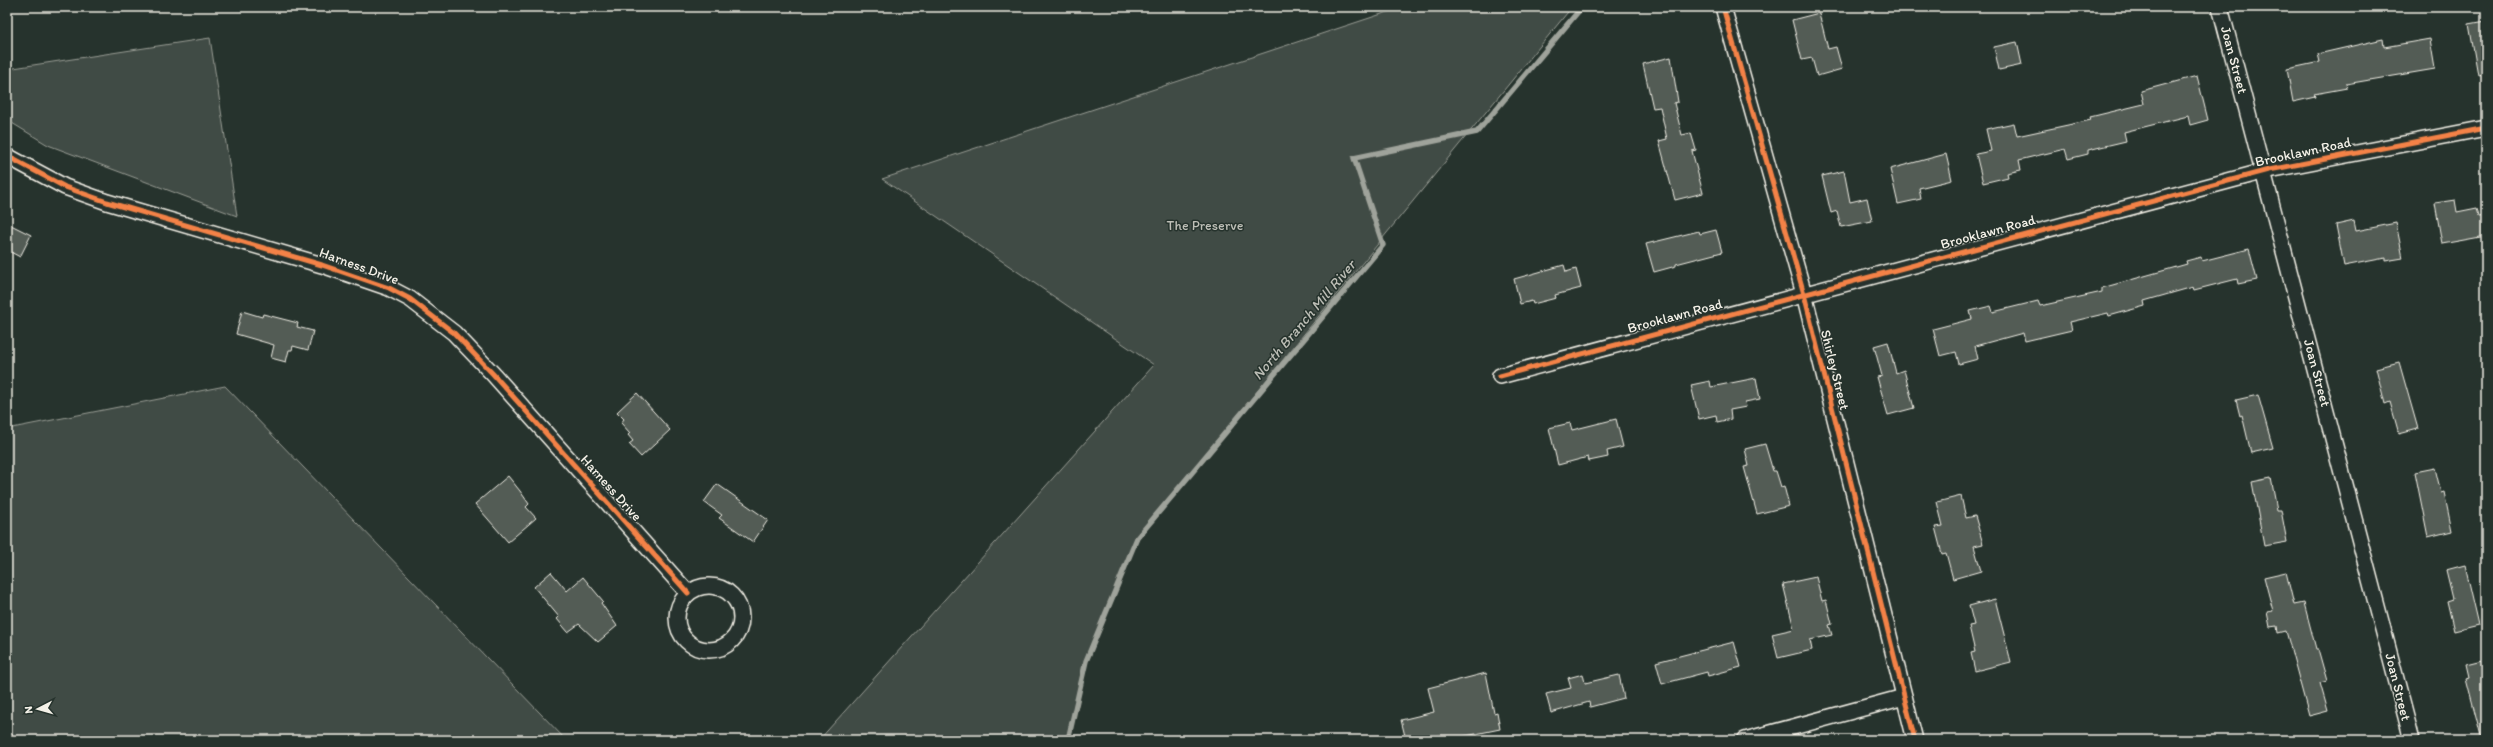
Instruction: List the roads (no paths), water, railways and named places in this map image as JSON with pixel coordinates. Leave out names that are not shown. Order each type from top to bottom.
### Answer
[{"type":"street","name":"Shirley Street","points":[[1723,7],[1804,294],[1915,740]]},
{"type":"street","name":"Joan Street","points":[[2220,7],[2412,740]]},
{"type":"street","name":"Brooklawn Road","points":[[1500,376],[2264,172],[2486,128]]},
{"type":"street","name":"Harness Drive","points":[[7,156],[65,187],[107,202],[322,265],[389,288],[410,299],[454,333],[493,374],[688,593]]},
{"type":"street","points":[[702,586],[717,586],[735,598],[740,607],[741,623],[735,637],[727,645],[707,651],[696,648],[686,642],[676,623],[680,602],[688,593],[702,586]]},
{"type":"street","points":[[1745,740],[1904,697]]},
{"type":"waterway","name":"North Branch Mill River","points":[[1068,740],[1086,661],[1137,538],[1383,245],[1354,158],[1477,132],[1582,7]]},
{"type":"park label","name":"The Preserve","points":[[1205,225]]}]
